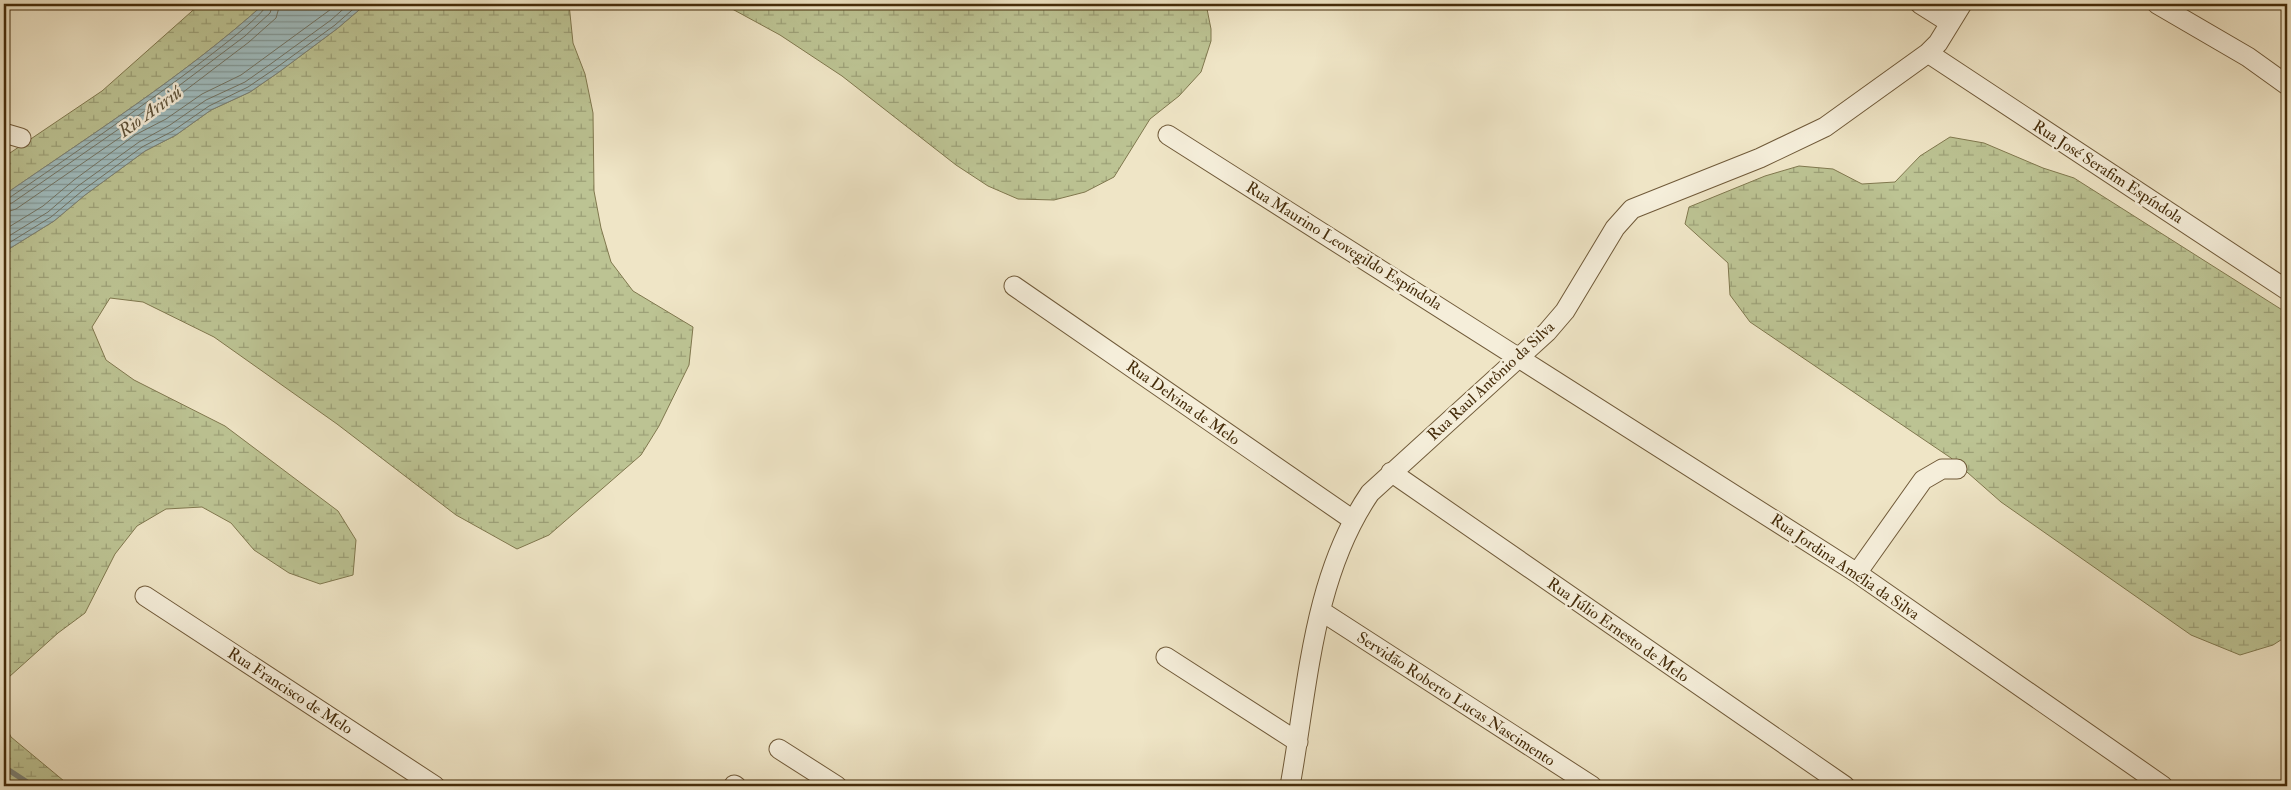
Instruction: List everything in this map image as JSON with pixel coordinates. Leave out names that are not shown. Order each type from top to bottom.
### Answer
[{"type":"street","points":[[1920,4],[1950,23]]},
{"type":"street","name":"Rua Raul Antônio da Silva","points":[[1290,786],[1310,661],[1321,612],[1340,549],[1353,520],[1370,493],[1391,472],[1536,344],[1565,311],[1604,244],[1632,209],[1760,158],[1825,127],[1928,53],[1938,43],[1962,4]]},
{"type":"street","points":[[2157,4],[2248,57],[2287,85]]},
{"type":"street","name":"Rua José Serafim Espíndola","points":[[1928,53],[2287,290]]},
{"type":"street","name":"Rua Maurino Leovegildo Espíndola","points":[[1168,135],[1521,357]]},
{"type":"street","name":"Rua Delvina de Melo","points":[[1014,286],[1353,520]]},
{"type":"street","name":"Rua Jordina Amélia da Silva","points":[[1521,357],[1857,573],[2163,786]]},
{"type":"street","points":[[1857,573],[1923,480],[1942,469],[1957,469]]},
{"type":"street","name":"Rua Júlio Ernesto de Melo","points":[[1391,472],[1845,786]]},
{"type":"street","name":"Rua Francisco de Melo","points":[[146,596],[435,786]]},
{"type":"street","name":"Servidão Roberto Lucas Nascimento","points":[[1321,612],[1592,786]]},
{"type":"street","points":[[1166,657],[1298,742]]},
{"type":"street","points":[[779,749],[837,786]]},
{"type":"green space","points":[[200,4],[264,4],[170,80],[4,195],[4,157],[102,91]]},
{"type":"green space","points":[[366,4],[569,4],[573,43],[585,74],[593,113],[594,191],[601,228],[611,262],[633,291],[693,327],[689,365],[659,426],[641,455],[549,535],[517,549],[456,515],[337,424],[214,337],[143,302],[110,298],[92,327],[106,360],[134,380],[225,426],[338,511],[356,540],[353,575],[320,584],[289,573],[254,550],[231,523],[202,507],[166,509],[137,526],[115,554],[85,613],[58,633],[9,677],[4,689],[4,252],[54,221],[85,195],[145,151],[176,135],[211,110],[250,92],[338,28]]},
{"type":"green space","points":[[723,4],[1206,4],[1211,29],[1211,41],[1201,72],[1179,96],[1150,119],[1114,177],[1085,192],[1054,200],[1018,199],[988,186],[956,165],[842,76],[780,35]]},
{"type":"green space","points":[[1950,137],[1984,143],[2043,168],[2074,178],[2287,313],[2287,636],[2273,645],[2240,655],[2191,635],[2001,502],[1951,458],[1750,322],[1730,295],[1728,263],[1685,224],[1689,207],[1765,176],[1799,166],[1833,169],[1862,184],[1895,182],[1920,156]]},
{"type":"green space","points":[[4,723],[11,737],[70,786],[4,786]]},
{"type":"water","name":"Rio Aririú","points":[[264,4],[366,4],[338,28],[250,92],[211,110],[176,135],[145,151],[85,195],[54,221],[4,252],[4,195],[170,80]]},
{"type":"waterway","points":[[4,767],[33,786]]}]
